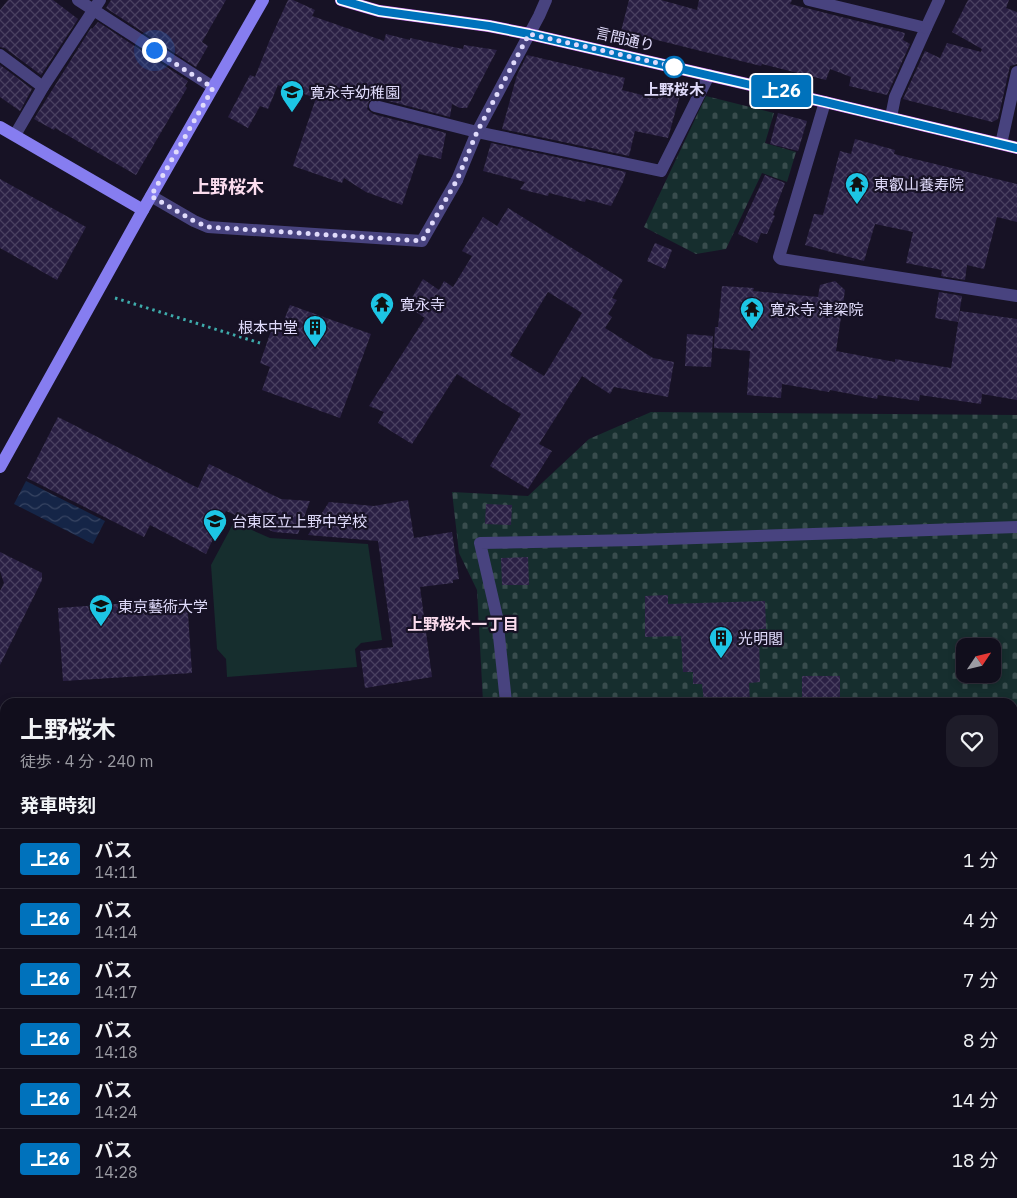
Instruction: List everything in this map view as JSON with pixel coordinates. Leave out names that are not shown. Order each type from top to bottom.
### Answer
[{"type":"main road","name":"言問通り","points":[[341,0],[379,11],[489,26],[529,34],[891,117],[1017,148]]},
{"type":"street","points":[[78,0],[213,88]]},
{"type":"street","points":[[15,135],[43,86],[100,0]]},
{"type":"street","points":[[0,467],[143,210],[263,0]]},
{"type":"street","points":[[151,196],[208,227],[422,241],[457,180],[477,132],[546,0]]},
{"type":"street","points":[[809,0],[926,28]]},
{"type":"street","points":[[891,117],[895,98],[939,0]]},
{"type":"street","points":[[0,55],[43,86]]},
{"type":"street","points":[[1001,144],[1017,72]]},
{"type":"street","points":[[376,106],[477,132],[661,171],[709,75]]},
{"type":"street","points":[[825,102],[779,257],[781,259],[1017,296]]},
{"type":"street","points":[[0,126],[143,210]]},
{"type":"street","points":[[506,698],[497,617],[480,543],[637,540],[1017,527]]},
{"type":"path","points":[[114,298],[260,343]]},
{"type":"green space","points":[[706,96],[774,113],[765,143],[796,152],[787,182],[762,173],[726,249],[696,254],[644,227]]},
{"type":"green space","points":[[651,412],[1017,415],[1017,698],[483,698],[477,590],[459,553],[452,492],[528,496],[589,439]]},
{"type":"green space","points":[[234,522],[270,538],[368,544],[382,640],[361,643],[355,649],[357,667],[227,677],[226,659],[217,649],[211,565]]},
{"type":"water","points":[[26,481],[105,521],[93,544],[14,504]]},
{"type":"building","points":[[8,0],[53,0],[78,19],[41,75],[5,48],[0,47],[0,10]]},
{"type":"building","points":[[111,0],[226,0],[202,42],[208,46],[196,67],[106,8]]},
{"type":"building","points":[[288,0],[293,0],[315,10],[312,16],[384,41],[386,34],[463,49],[464,45],[497,50],[467,108],[460,108],[452,104],[450,117],[377,98],[369,101],[367,109],[373,114],[446,133],[441,159],[419,154],[402,205],[366,192],[344,178],[342,183],[293,166],[316,98],[278,85],[268,109],[260,106],[248,128],[228,117],[250,75],[255,77]]},
{"type":"building","points":[[629,0],[661,0],[697,10],[699,0],[792,0],[790,4],[905,33],[903,40],[910,44],[887,95],[849,86],[851,77],[830,69],[826,80],[621,31]]},
{"type":"building","points":[[968,0],[1009,0],[1006,8],[1017,12],[1017,64],[1010,66],[998,119],[992,122],[903,99],[925,51],[940,58],[947,43],[981,52],[982,49],[952,32]]},
{"type":"building","points":[[98,22],[188,81],[185,86],[187,88],[136,175],[55,128],[54,130],[34,119],[91,28]]},
{"type":"building","points":[[527,55],[625,78],[622,90],[658,99],[661,90],[680,95],[668,138],[635,131],[629,156],[502,129],[517,75]]},
{"type":"building","points":[[0,65],[32,89],[20,111],[0,97]]},
{"type":"building","points":[[778,113],[807,121],[798,151],[770,144]]},
{"type":"building","points":[[855,139],[895,150],[894,154],[1017,184],[1017,222],[997,217],[984,269],[967,265],[965,280],[941,276],[942,270],[906,263],[913,232],[875,224],[864,261],[805,245],[814,214],[823,215],[840,151],[851,154]]},
{"type":"building","points":[[491,143],[626,172],[611,206],[586,199],[585,202],[549,193],[548,196],[520,189],[525,182],[483,171]]},
{"type":"building","points":[[765,175],[785,183],[773,215],[775,216],[767,234],[761,233],[757,243],[738,234]]},
{"type":"building","points":[[0,179],[86,227],[57,280],[0,248]]},
{"type":"building","points":[[508,208],[623,280],[612,298],[617,300],[608,314],[612,317],[605,328],[653,358],[674,362],[668,397],[614,387],[610,394],[582,376],[539,444],[552,451],[528,489],[490,466],[521,414],[457,374],[412,444],[378,423],[384,412],[369,406],[425,318],[407,306],[423,279],[439,290],[444,281],[453,287],[472,256],[462,251],[483,217],[497,226]],"holes":[[[548,292],[582,313],[544,376],[510,355]]]},
{"type":"building","points":[[655,243],[672,250],[665,269],[647,261]]},
{"type":"building","points":[[835,281],[845,290],[836,351],[895,362],[895,359],[951,368],[960,311],[1017,319],[1017,400],[982,394],[981,404],[920,395],[919,401],[878,395],[877,399],[830,390],[829,392],[782,384],[781,398],[747,395],[750,351],[714,348],[715,327],[718,327],[722,286],[754,288],[753,291],[818,297],[820,285]]},
{"type":"building","points":[[939,292],[962,296],[958,322],[935,318]]},
{"type":"building","name":"根本中堂","points":[[290,305],[371,334],[340,418],[262,390],[270,367],[260,363],[273,325],[281,328]]},
{"type":"building","points":[[687,334],[713,336],[711,367],[685,366]]},
{"type":"building","points":[[58,417],[198,488],[209,464],[281,499],[310,501],[298,534],[274,532],[226,511],[206,554],[150,525],[144,537],[27,478]]},
{"type":"building","points":[[408,500],[414,538],[452,532],[459,579],[453,580],[453,583],[420,587],[432,677],[365,688],[360,651],[393,647],[378,541],[308,535],[329,502],[374,506]]},
{"type":"building","points":[[486,504],[512,505],[511,525],[485,524]]},
{"type":"building","points":[[0,552],[42,573],[42,580],[0,665],[0,591],[4,583],[0,571]]},
{"type":"building","points":[[528,557],[529,585],[502,585],[501,558]]},
{"type":"building","points":[[668,595],[668,604],[765,601],[766,629],[759,629],[760,682],[749,683],[750,698],[704,698],[702,684],[693,684],[693,672],[683,672],[681,636],[645,637],[645,596]]},
{"type":"building","points":[[187,599],[192,673],[63,681],[58,608]]},
{"type":"building","points":[[802,676],[840,676],[840,698],[802,698]]},
{"type":"bus line","name":"上26","points":[[341,0],[379,11],[489,26],[529,34],[1017,148]]},
{"type":"place","name":"上野桜木","points":[[674,67]]},
{"type":"place","name":"寛永寺幼稚園","points":[[292,113]]},
{"type":"place","name":"東叡山養寿院","points":[[857,205]]},
{"type":"place","name":"寛永寺","points":[[382,325]]},
{"type":"place","name":"寛永寺 津梁院","points":[[752,330]]},
{"type":"place","name":"根本中堂","points":[[315,348]]},
{"type":"place","name":"台東区立上野中学校","points":[[215,542]]},
{"type":"place","name":"東京藝術大学","points":[[101,627]]},
{"type":"place","name":"光明閣","points":[[721,659]]},
{"type":"district","name":"上野桜木","points":[[228,186]]},
{"type":"district","name":"上野桜木一丁目","points":[[463,624]]},
{"type":"route","points":[[154,50],[213,88],[151,196],[208,227],[422,241],[457,180],[477,132],[529,34],[676,67],[674,67]]}]
